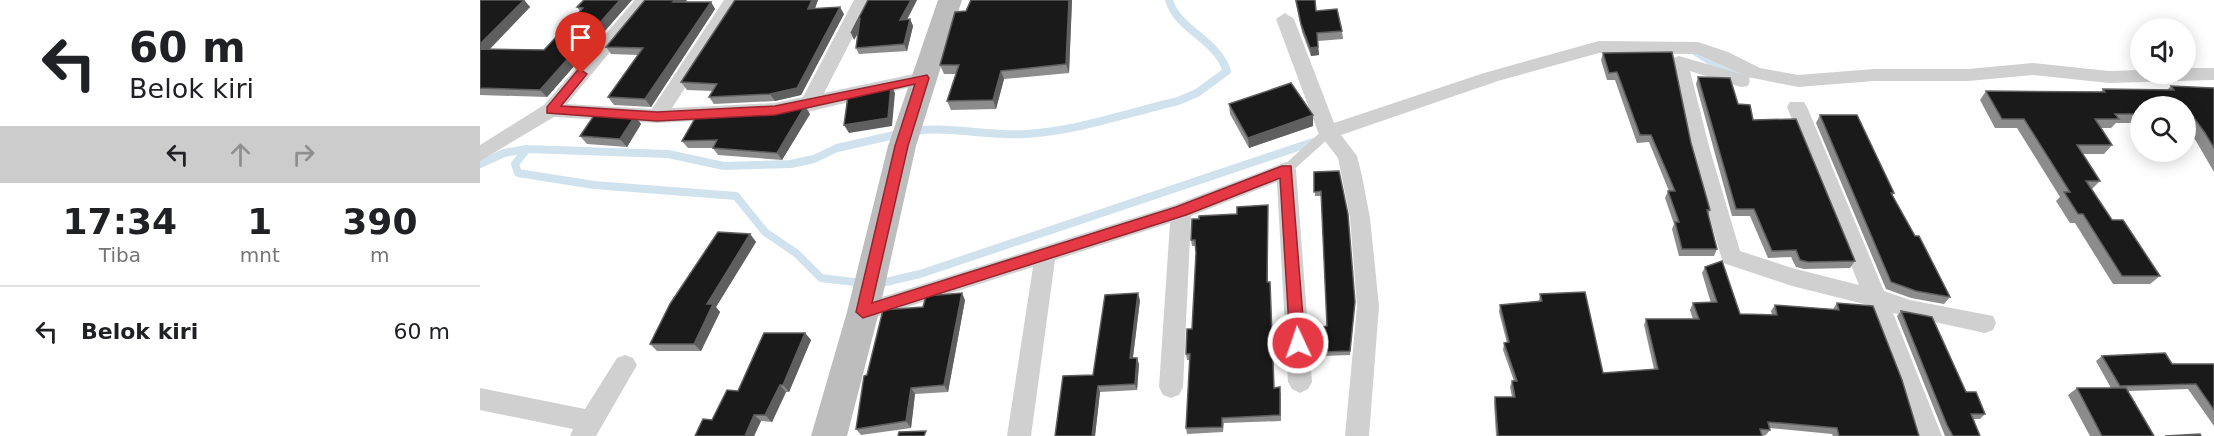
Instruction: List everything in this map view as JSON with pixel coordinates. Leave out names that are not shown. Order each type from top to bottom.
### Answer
[{"type":"street","points":[[480,154],[551,110],[644,0]]},
{"type":"street","points":[[657,116],[733,0]]},
{"type":"street","points":[[808,105],[862,0]]},
{"type":"street","points":[[829,436],[863,312],[902,146],[950,0]]},
{"type":"street","points":[[1285,19],[1328,132],[1347,156],[1360,218],[1368,306],[1357,436]]},
{"type":"street","points":[[1328,132],[1502,74],[1570,53],[1599,47],[1698,48],[1722,56],[1755,73],[1798,81],[1875,75],[1968,75],[2033,69],[2109,77],[2214,75]]},
{"type":"street","points":[[1741,81],[1710,69],[1679,62],[1700,150],[1731,257],[1792,277],[1910,309],[1985,323]]},
{"type":"street","points":[[551,110],[657,116],[731,114],[808,105],[923,78]]},
{"type":"street","points":[[1797,107],[1930,436]]},
{"type":"street","points":[[863,312],[1181,211],[1286,170],[1300,382]]},
{"type":"street","points":[[1171,387],[1181,211]]},
{"type":"street","points":[[1019,436],[1038,313],[1044,254]]},
{"type":"street","points":[[480,399],[586,429],[625,365]]},
{"type":"lane","points":[[1286,170],[1328,132]]},
{"type":"building","points":[[480,0],[524,0],[480,44]]},
{"type":"building","points":[[584,0],[620,0],[540,90],[480,88],[480,49],[544,50],[583,8],[577,7]]},
{"type":"building","points":[[645,0],[711,2],[645,99],[608,97],[643,48],[606,47]]},
{"type":"building","points":[[735,0],[812,0],[808,9],[840,7],[797,88],[770,94],[709,97],[717,84],[681,82]]},
{"type":"building","points":[[868,0],[911,0],[900,20],[910,19],[904,44],[856,48],[860,18],[851,33]]},
{"type":"building","points":[[971,0],[1069,0],[1066,64],[1001,71],[993,100],[947,101],[959,65],[940,65],[955,12],[966,11]]},
{"type":"building","points":[[1296,0],[1315,0],[1316,11],[1337,9],[1342,31],[1317,33],[1318,47],[1310,48],[1301,24]]},
{"type":"building","points":[[1672,52],[1691,143],[1710,210],[1707,210],[1717,249],[1682,249],[1675,222],[1679,222],[1668,191],[1675,191],[1651,135],[1640,135],[1617,72],[1609,73],[1603,53]]},
{"type":"building","points":[[1698,77],[1730,78],[1738,104],[1750,105],[1753,120],[1796,119],[1855,261],[1808,262],[1800,260],[1796,250],[1772,251],[1754,209],[1736,209]]},
{"type":"building","points":[[1291,83],[1313,115],[1248,138],[1229,104]]},
{"type":"building","points":[[891,85],[888,118],[844,125],[848,96]]},
{"type":"building","points":[[2171,86],[2214,88],[2214,148],[2196,121],[2196,96],[2130,96],[2130,114],[2115,114],[2119,119],[2095,119],[2112,145],[2077,145],[2100,181],[2086,181],[2112,220],[2123,220],[2160,276],[2122,276],[2083,214],[2078,214],[2064,192],[2070,192],[2024,119],[2002,119],[1986,91],[2174,90]]},
{"type":"building","points":[[805,106],[777,153],[713,148],[717,140],[682,141],[697,115],[770,112]]},
{"type":"building","points":[[595,114],[635,116],[620,139],[580,136]]},
{"type":"building","points":[[1820,115],[1857,115],[1894,193],[1891,193],[1915,236],[1919,236],[1950,297],[1916,291],[1891,282]]},
{"type":"building","points":[[1339,171],[1348,214],[1355,302],[1350,351],[1323,352],[1322,327],[1327,326],[1321,191],[1314,192],[1314,172]]},
{"type":"building","points":[[1268,205],[1267,282],[1270,282],[1274,388],[1280,387],[1280,415],[1222,418],[1222,427],[1186,428],[1190,354],[1186,354],[1187,329],[1192,329],[1196,253],[1195,240],[1191,240],[1192,219],[1199,219],[1199,216],[1237,214],[1237,207]]},
{"type":"building","points":[[718,232],[750,234],[707,304],[713,304],[694,344],[650,344],[670,304]]},
{"type":"building","points":[[1722,261],[1740,314],[1777,315],[1775,305],[1839,310],[1837,303],[1873,306],[1902,380],[1919,436],[1839,436],[1837,428],[1768,422],[1770,430],[1760,429],[1762,436],[1498,436],[1495,397],[1515,397],[1512,381],[1517,381],[1504,343],[1509,342],[1500,305],[1542,301],[1540,294],[1585,292],[1603,373],[1658,369],[1646,319],[1699,319],[1693,303],[1717,302],[1705,267]]},
{"type":"building","points":[[962,293],[944,385],[911,388],[906,421],[856,429],[864,376],[867,375],[883,310],[923,307],[926,296]]},
{"type":"building","points":[[1138,293],[1130,358],[1137,358],[1135,384],[1098,386],[1092,436],[1055,436],[1063,376],[1093,375],[1105,295]]},
{"type":"building","points":[[1901,311],[1932,317],[1966,392],[1976,392],[1985,414],[1971,414],[1980,436],[1953,436]]},
{"type":"building","points":[[764,333],[805,333],[783,385],[780,385],[765,415],[754,415],[745,436],[695,436],[703,419],[712,420],[727,390],[738,391]]},
{"type":"building","points":[[2165,353],[2172,364],[2214,364],[2214,410],[2196,384],[2120,386],[2102,356]]},
{"type":"building","points":[[2077,388],[2126,388],[2154,436],[2102,436]]},
{"type":"building","points":[[926,431],[924,436],[898,436],[899,432]]},
{"type":"building","points":[[2200,434],[2201,436],[2165,436]]},
{"type":"waterway","points":[[914,131],[942,130],[1011,134],[1044,132],[1102,121],[1178,101],[1197,93],[1227,71],[1214,50],[1180,19],[1169,0]]},
{"type":"waterway","points":[[1696,52],[1719,67],[1748,75]]},
{"type":"waterway","points":[[527,149],[668,154],[724,166],[791,164],[814,159],[837,148],[899,134]]},
{"type":"waterway","points":[[877,284],[920,274],[1313,142]]},
{"type":"waterway","points":[[480,164],[504,153],[527,149]]},
{"type":"waterway","points":[[527,149],[515,164],[518,173],[594,185],[736,196],[765,232],[796,253],[821,278],[862,283]]},
{"type":"route","points":[[581,74],[551,110],[657,116],[704,116],[775,110],[808,105],[923,78],[902,146],[863,312],[1181,211],[1286,170],[1298,343]]}]
